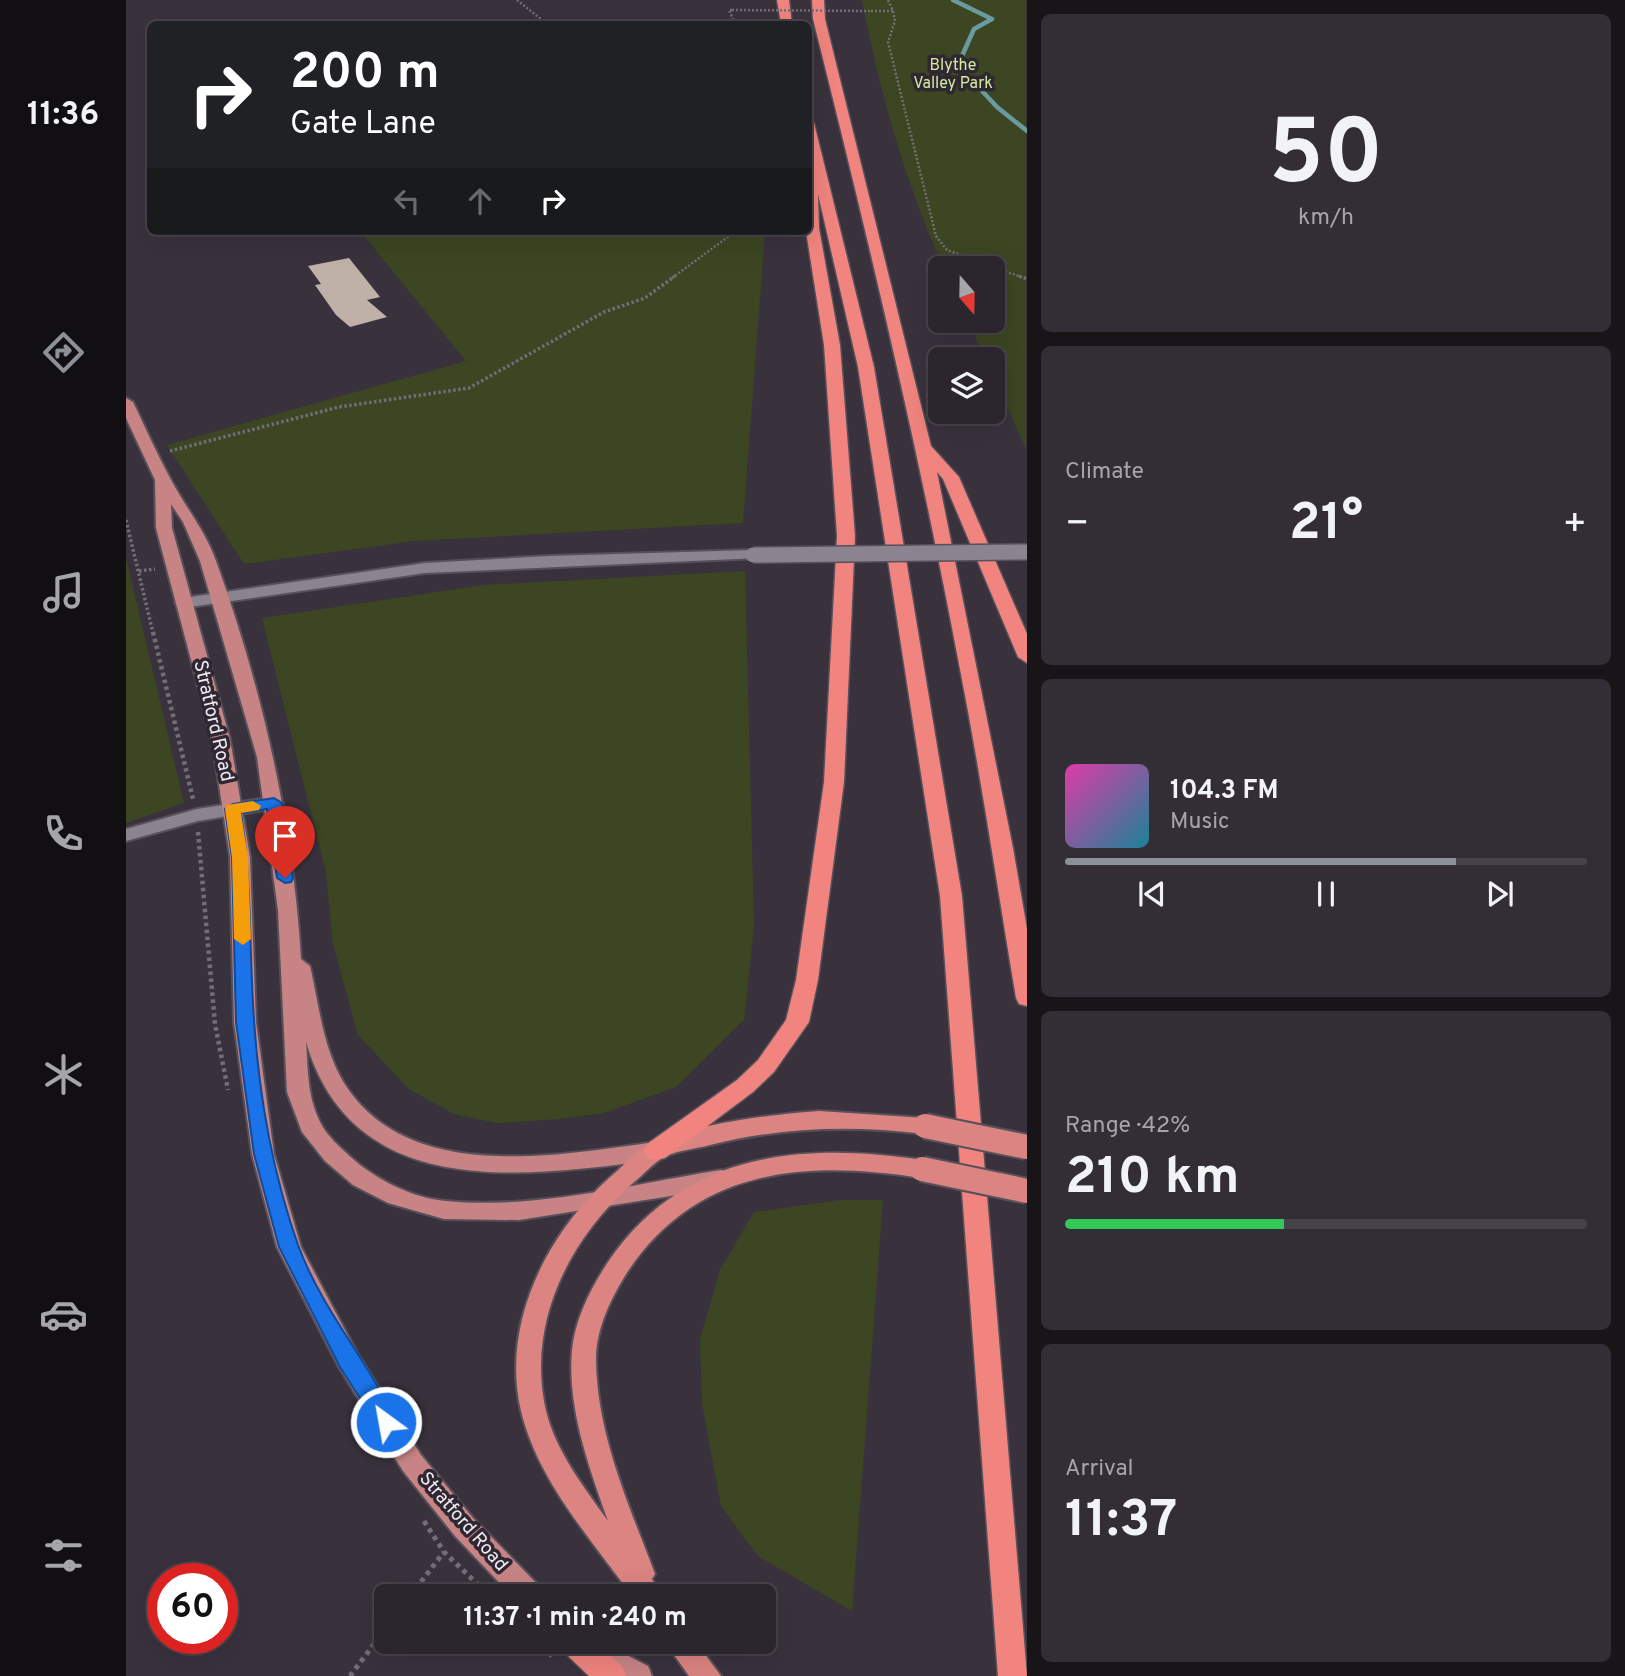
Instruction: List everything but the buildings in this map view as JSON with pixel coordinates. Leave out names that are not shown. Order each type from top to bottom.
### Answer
[{"type":"highway","points":[[782,0],[786,21]]},
{"type":"highway","points":[[818,0],[819,19],[860,177],[921,444],[987,758],[1027,998]]},
{"type":"highway","points":[[812,140],[866,367],[951,897],[1013,1676]]},
{"type":"highway","points":[[640,1584],[555,1464],[534,1413],[529,1375],[531,1334],[539,1302],[562,1251],[598,1199],[656,1151],[745,1086],[783,1044],[797,1022],[815,928],[834,782],[846,536],[832,345],[812,228]]},
{"type":"highway","points":[[921,444],[951,477],[1027,657]]},
{"type":"highway","points":[[656,1151],[760,1124],[807,1118],[870,1118],[925,1126],[1027,1147]]},
{"type":"highway","points":[[644,1584],[605,1470],[588,1407],[583,1358],[596,1304],[616,1268],[638,1237],[669,1209],[726,1178],[787,1163],[823,1159],[860,1160],[922,1169],[1027,1191]]},
{"type":"highway","points":[[588,1654],[611,1676]]},
{"type":"highway","points":[[689,1654],[707,1676]]},
{"type":"main road","name":"Stratford Road","points":[[126,402],[163,480],[191,522],[208,561],[267,757],[288,910],[298,1092],[310,1126],[333,1155],[361,1179],[396,1197],[444,1210],[519,1211],[726,1178]]},
{"type":"main road","name":"Stratford Road","points":[[163,480],[164,528],[221,739],[233,809],[240,858],[245,1022],[263,1154],[289,1247],[348,1360],[412,1463],[464,1528],[518,1584]]},
{"type":"main road","points":[[288,910],[314,1028],[330,1078],[350,1107],[370,1127],[409,1148],[470,1166],[506,1167],[656,1151]]},
{"type":"main road","points":[[597,1654],[638,1676]]},
{"type":"street","points":[[183,603],[347,577],[534,560],[1027,552]]},
{"type":"street","points":[[126,835],[197,815],[274,803]]},
{"type":"path","points":[[517,0],[543,21]]},
{"type":"path","points":[[888,0],[895,21],[888,42],[936,236],[947,250],[1027,279]]},
{"type":"path","points":[[734,21],[732,10],[893,11]]},
{"type":"path","points":[[152,456],[339,407],[470,388],[604,312],[645,298],[731,235]]},
{"type":"path","points":[[126,520],[197,815]]},
{"type":"path","points":[[420,1584],[464,1528]]},
{"type":"path","points":[[349,1676],[374,1644]]},
{"type":"green space","name":"Blythe Valley Park","points":[[862,0],[1026,0],[1026,449],[1005,403],[1005,347],[980,347],[974,333],[1005,333],[1005,256],[939,256],[917,203],[895,137]]},
{"type":"green space","points":[[363,235],[765,235],[743,523],[414,541],[244,564],[167,445],[466,361]]},
{"type":"green space","points":[[126,558],[184,803],[126,823]]},
{"type":"green space","points":[[745,571],[754,926],[744,1020],[676,1087],[604,1113],[496,1123],[454,1114],[409,1089],[358,1035],[333,944],[326,872],[262,618],[484,585]]},
{"type":"green space","points":[[840,1200],[883,1200],[852,1611],[758,1556],[721,1506],[702,1404],[700,1339],[720,1270],[754,1212]]},
{"type":"waterway","points":[[953,0],[992,19],[974,29],[958,65],[997,107],[1027,131]]},
{"type":"slow traffic","points":[[243,939],[240,858],[233,809],[253,806]]},
{"type":"route","points":[[285,878],[274,803],[233,809],[240,858],[245,1022],[263,1154],[289,1247],[348,1360],[386,1422]]}]
